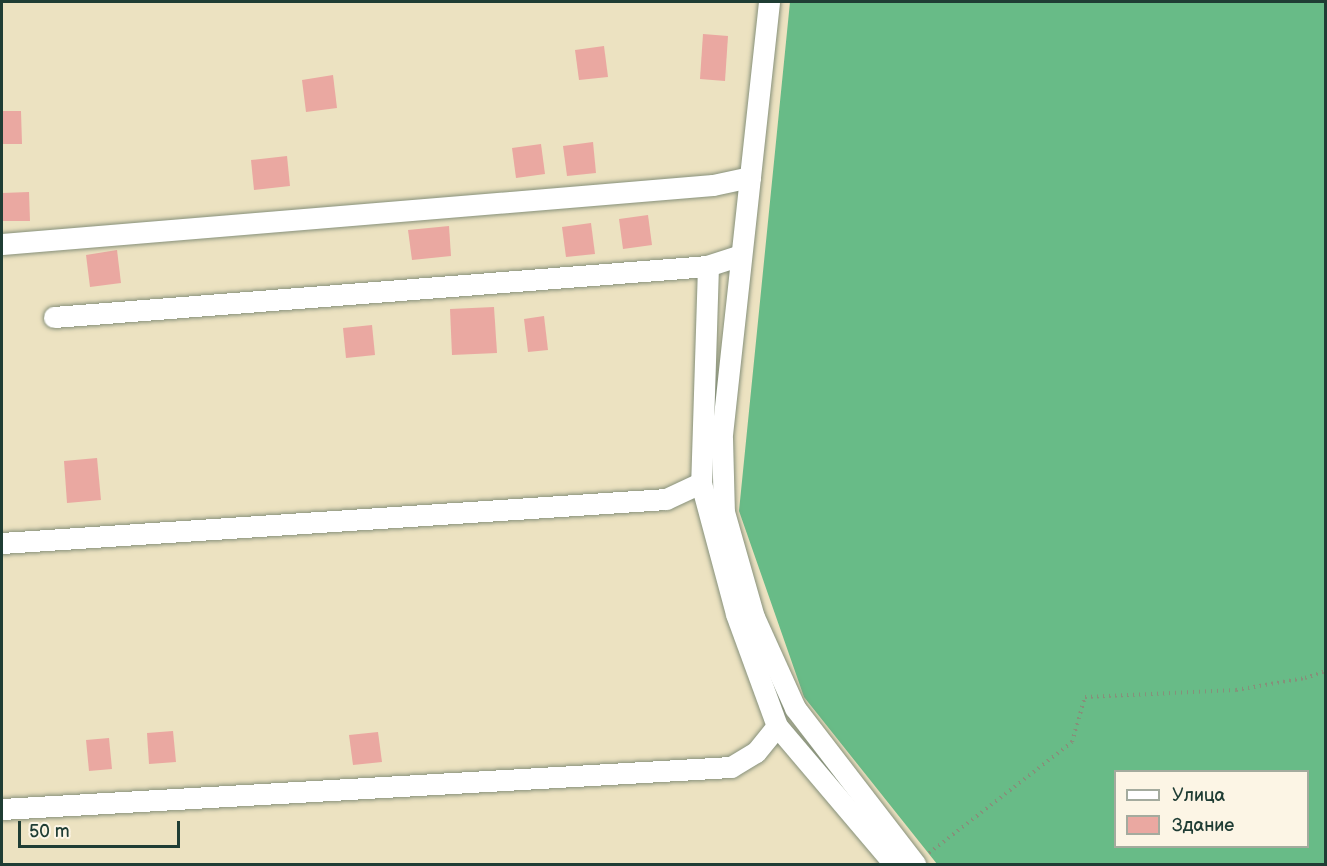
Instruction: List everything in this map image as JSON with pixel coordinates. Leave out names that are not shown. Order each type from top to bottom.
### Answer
[{"type":"street","points":[[770,2],[722,438],[724,512],[754,617],[795,708],[908,864]]},
{"type":"street","points":[[2,244],[713,185],[750,177]]},
{"type":"street","points":[[54,317],[708,266],[741,255]]},
{"type":"street","points":[[708,266],[701,483],[736,614],[777,726],[908,864]]},
{"type":"street","points":[[2,543],[666,499],[701,483]]},
{"type":"street","points":[[2,809],[731,767],[756,752],[777,726]]},
{"type":"path","points":[[908,864],[981,814],[1005,792],[1072,742],[1085,697],[1236,690],[1305,678],[1326,671]]},
{"type":"green space","points":[[790,2],[1325,2],[1325,864],[937,864],[804,697],[739,511]]},
{"type":"building","points":[[703,34],[728,36],[725,81],[700,79]]},
{"type":"building","points":[[604,46],[608,77],[579,80],[575,50]]},
{"type":"building","points":[[333,75],[337,108],[306,112],[302,80]]},
{"type":"building","points":[[2,111],[21,111],[22,144],[2,144]]},
{"type":"building","points":[[593,142],[596,173],[567,176],[563,146]]},
{"type":"building","points":[[541,144],[545,174],[516,178],[512,148]]},
{"type":"building","points":[[287,156],[290,186],[254,190],[251,160]]},
{"type":"building","points":[[29,192],[30,221],[2,221],[2,193]]},
{"type":"building","points":[[648,215],[652,245],[623,249],[619,219]]},
{"type":"building","points":[[591,223],[595,254],[566,257],[562,227]]},
{"type":"building","points":[[449,226],[451,256],[412,260],[408,230]]},
{"type":"building","points":[[117,250],[121,283],[90,287],[86,255]]},
{"type":"building","points":[[494,307],[497,353],[452,355],[450,309]]},
{"type":"building","points":[[544,316],[548,350],[528,352],[524,319]]},
{"type":"building","points":[[372,325],[375,355],[346,358],[343,328]]},
{"type":"building","points":[[97,458],[101,500],[67,503],[64,461]]},
{"type":"building","points":[[173,731],[176,762],[149,764],[147,733]]},
{"type":"building","points":[[378,732],[382,762],[353,765],[349,735]]},
{"type":"building","points":[[109,738],[112,769],[89,771],[86,740]]}]
